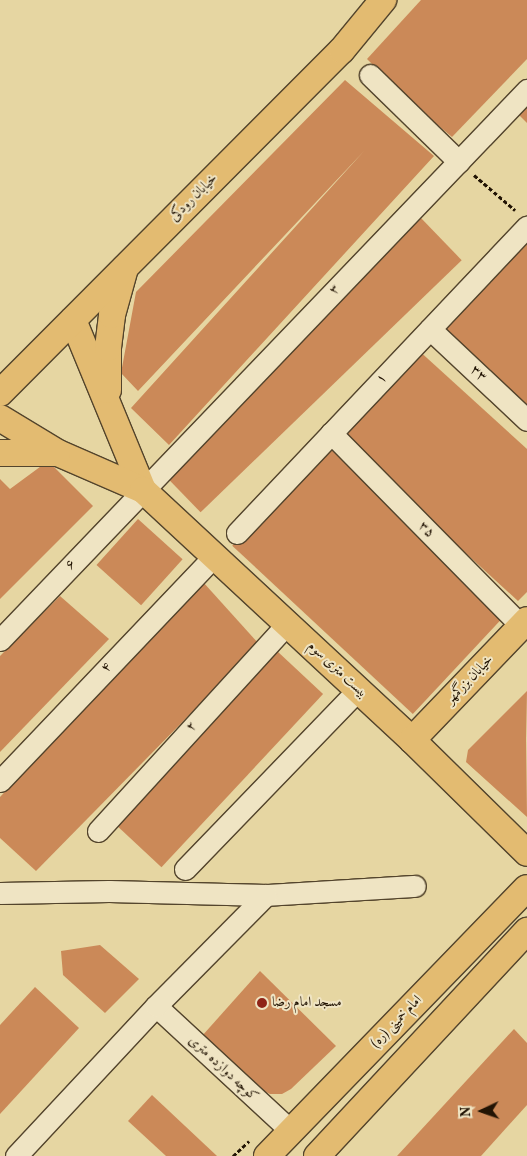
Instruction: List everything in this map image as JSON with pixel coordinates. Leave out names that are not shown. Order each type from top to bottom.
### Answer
[{"type":"main road","name":"خیابان رودکی","points":[[0,393],[342,50],[383,0]]},
{"type":"main road","points":[[108,401],[108,348],[112,315],[125,266]]},
{"type":"main road","name":"بیست متری سوم","points":[[73,320],[108,401],[143,490]]},
{"type":"main road","name":"بیست متری سوم","points":[[0,418],[58,453],[143,490],[412,740],[527,853]]},
{"type":"main road","points":[[0,453],[58,453]]},
{"type":"main road","name":"خیابان بزرگمهر","points":[[412,740],[524,623]]},
{"type":"main road","name":"امام خمینی (ره)","points":[[267,1156],[527,888]]},
{"type":"main road","points":[[317,1156],[527,931]]},
{"type":"street","points":[[370,75],[459,162]]},
{"type":"street","name":"۳","points":[[143,490],[527,90]]},
{"type":"street","name":"۱","points":[[237,532],[430,329],[523,220]]},
{"type":"street","name":"۳۳","points":[[430,329],[527,420]]},
{"type":"street","name":"۳۵","points":[[331,433],[524,623]]},
{"type":"street","name":"۶","points":[[0,640],[143,490]]},
{"type":"street","name":"۴","points":[[0,781],[214,556]]},
{"type":"street","name":"۲","points":[[98,831],[287,624]]},
{"type":"street","points":[[185,869],[358,690]]},
{"type":"street","points":[[0,893],[109,891],[266,895],[415,886]]},
{"type":"street","points":[[16,1156],[156,1006],[266,895]]},
{"type":"street","name":"کوچه دوازده متری","points":[[156,1006],[291,1131]]},
{"type":"path","points":[[459,162],[523,220]]},
{"type":"building","points":[[421,0],[527,0],[527,59],[452,137],[410,102],[367,59]]},
{"type":"building","points":[[345,80],[434,156],[169,445],[131,408],[365,150],[138,391],[121,373],[136,292]]},
{"type":"building","points":[[527,105],[527,123],[518,114]]},
{"type":"building","points":[[420,217],[462,260],[201,512],[159,469]]},
{"type":"building","points":[[521,237],[527,243],[527,413],[437,330]]},
{"type":"building","points":[[416,348],[527,449],[527,592],[518,601],[337,435]]},
{"type":"building","points":[[327,444],[508,612],[413,714],[232,546]]},
{"type":"building","points":[[48,461],[93,506],[0,599],[0,479],[10,489]]},
{"type":"building","points":[[138,519],[183,559],[141,605],[97,565]]},
{"type":"building","points":[[203,582],[259,644],[36,871],[0,838],[0,797]]},
{"type":"building","points":[[60,596],[109,639],[0,752],[0,656]]},
{"type":"building","points":[[277,651],[323,694],[161,867],[115,824]]},
{"type":"building","points":[[527,691],[527,817],[466,762],[468,750]]},
{"type":"building","points":[[100,945],[139,979],[105,1013],[63,975],[61,951]]},
{"type":"building","name":"مسجد امام رضا","points":[[260,971],[336,1046],[291,1089],[282,1094],[270,1094],[254,1086],[202,1036]]},
{"type":"building","points":[[35,987],[79,1028],[0,1114],[0,1025]]},
{"type":"building","points":[[514,1029],[527,1043],[527,1105],[481,1156],[397,1156]]},
{"type":"building","points":[[152,1095],[217,1156],[166,1156],[128,1121]]},
{"type":"place","name":"مسجد امام رضا","points":[[262,1003]]}]
